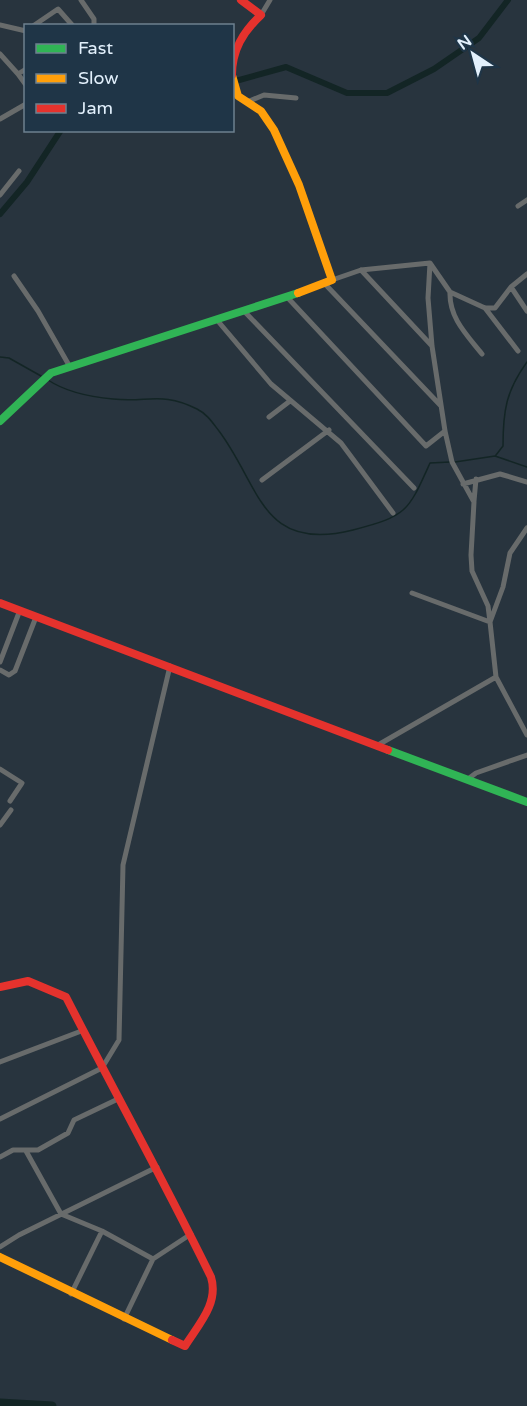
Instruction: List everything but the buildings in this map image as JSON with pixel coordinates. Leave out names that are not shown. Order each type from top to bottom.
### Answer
[{"type":"street","points":[[81,0],[94,22]]},
{"type":"street","points":[[241,0],[261,15]]},
{"type":"street","points":[[234,62],[236,47],[246,27],[261,15],[270,0]]},
{"type":"street","points":[[36,24],[58,9],[71,24]]},
{"type":"street","points":[[0,25],[24,31]]},
{"type":"street","points":[[0,54],[24,82]]},
{"type":"street","points":[[18,74],[24,70]]},
{"type":"street","points":[[234,90],[245,103],[259,110],[269,121],[284,150],[328,282],[441,406]]},
{"type":"street","points":[[245,103],[264,95],[296,98]]},
{"type":"street","points":[[0,119],[24,105]]},
{"type":"street","points":[[0,195],[19,171]]},
{"type":"street","points":[[518,206],[527,200]]},
{"type":"street","points":[[0,421],[51,373],[287,297],[361,270],[430,263]]},
{"type":"street","points":[[430,263],[450,292],[485,308],[495,308],[511,287],[527,274]]},
{"type":"street","points":[[430,263],[428,298],[432,346],[445,431],[452,462],[474,502]]},
{"type":"street","points":[[361,270],[432,346]]},
{"type":"street","points":[[14,276],[38,311],[70,367]]},
{"type":"street","points":[[511,287],[527,311]]},
{"type":"street","points":[[450,292],[449,304],[453,316],[482,354]]},
{"type":"street","points":[[287,297],[426,446],[445,431]]},
{"type":"street","points":[[485,308],[518,351]]},
{"type":"street","points":[[244,311],[414,488]]},
{"type":"street","points":[[217,320],[271,384],[329,430],[393,513]]},
{"type":"street","points":[[269,417],[290,401]]},
{"type":"street","points":[[262,480],[329,430]]},
{"type":"street","points":[[463,484],[500,474],[527,482]]},
{"type":"street","points":[[476,479],[472,571],[488,606],[496,677],[527,735]]},
{"type":"street","points":[[490,622],[503,587],[510,553],[527,528]]},
{"type":"street","points":[[412,593],[490,622]]},
{"type":"street","points":[[0,603],[527,802]]},
{"type":"street","points":[[0,662],[20,610]]},
{"type":"street","points":[[0,670],[9,675],[15,671],[36,616]]},
{"type":"street","points":[[0,1119],[102,1068],[119,1040],[123,865],[170,666]]},
{"type":"street","points":[[377,746],[496,677]]},
{"type":"street","points":[[468,780],[476,773],[527,755]]},
{"type":"street","points":[[0,769],[22,783],[10,801]]},
{"type":"street","points":[[0,825],[11,810]]},
{"type":"street","points":[[0,987],[24,980],[61,993],[66,997],[118,1099],[157,1167],[191,1234],[215,1290],[212,1303],[184,1346],[71,1294],[0,1257]]},
{"type":"street","points":[[0,1062],[84,1030]]},
{"type":"street","points":[[29,1153],[68,1133],[74,1120],[118,1099]]},
{"type":"street","points":[[0,1157],[21,1148],[29,1153],[61,1214],[102,1231],[153,1259]]},
{"type":"street","points":[[0,1247],[157,1167]]},
{"type":"street","points":[[71,1294],[102,1231]]},
{"type":"street","points":[[124,1319],[153,1259],[191,1234]]},
{"type":"waterway","points":[[234,81],[286,67],[347,93],[387,93],[434,69],[479,38],[508,0]]},
{"type":"waterway","points":[[0,214],[27,182],[60,132]]},
{"type":"waterway","points":[[0,357],[9,358],[41,376]]},
{"type":"waterway","points":[[496,455],[503,446],[505,412],[510,392],[527,362]]},
{"type":"waterway","points":[[48,380],[63,388],[88,395],[125,400],[174,400],[201,411],[219,431],[267,510],[281,524],[299,532],[323,535],[385,521],[404,510],[430,463],[450,462]]},
{"type":"waterway","points":[[455,462],[495,456],[527,467]]},
{"type":"waterway","points":[[0,1403],[52,1406]]},
{"type":"traffic: fast","points":[[0,421],[51,373],[298,293]]},
{"type":"traffic: fast","points":[[388,750],[527,802]]},
{"type":"traffic: slow","points":[[234,82],[238,96],[261,111],[274,130],[299,185],[332,280],[298,293]]},
{"type":"traffic: slow","points":[[0,1257],[172,1340]]},
{"type":"traffic: jam","points":[[234,57],[240,42],[261,15],[241,0]]},
{"type":"traffic: jam","points":[[0,603],[388,750]]},
{"type":"traffic: jam","points":[[0,987],[28,981],[66,997],[211,1277],[212,1296],[206,1313],[185,1346],[172,1340]]}]
